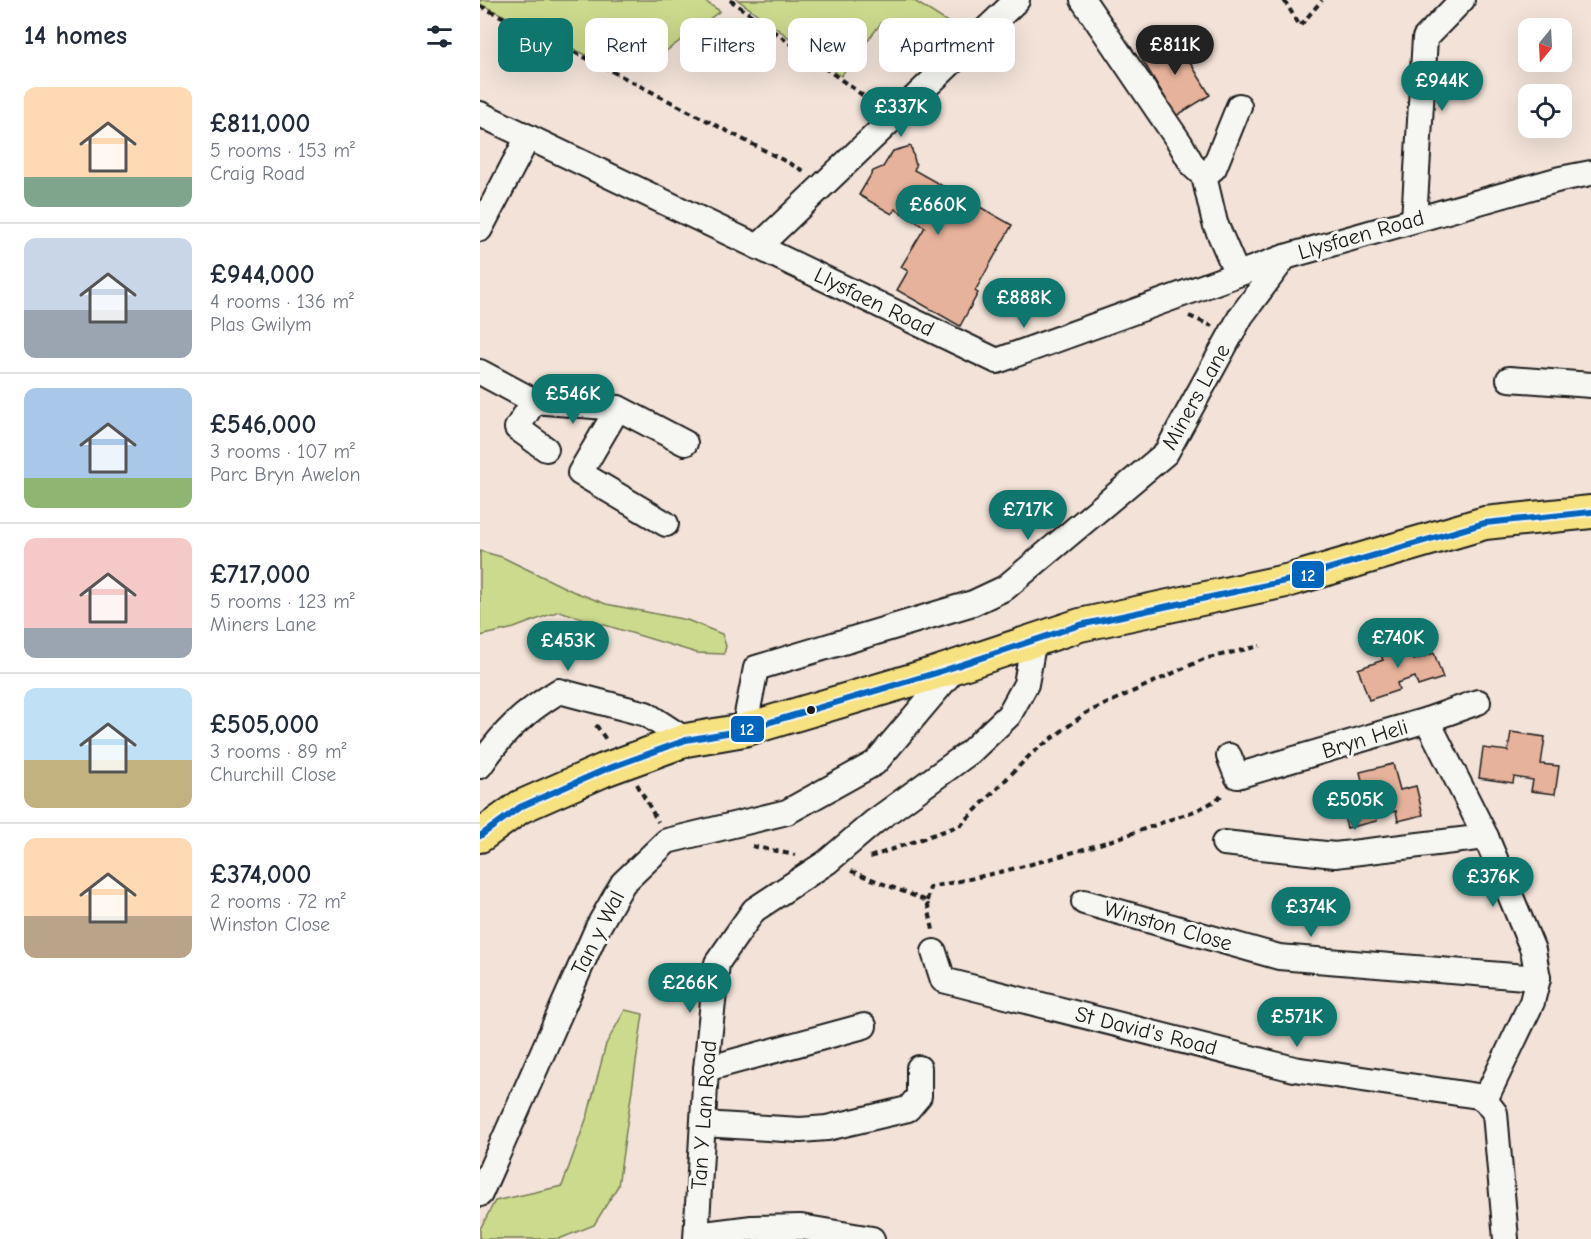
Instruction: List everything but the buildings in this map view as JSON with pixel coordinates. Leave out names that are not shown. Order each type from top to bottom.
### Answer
[{"type":"main road","points":[[480,836],[520,807],[604,770],[686,740],[744,730],[957,666],[1080,625],[1290,580],[1485,523],[1591,512]]},
{"type":"street","points":[[758,247],[1017,0]]},
{"type":"street","points":[[1083,0],[1180,143],[1193,166],[1204,176],[1215,223],[1237,274]]},
{"type":"street","points":[[1414,220],[1425,39],[1462,0]]},
{"type":"street","points":[[1204,176],[1214,168],[1239,106]]},
{"type":"street","name":"Llysfaen Road","points":[[480,114],[997,361],[1285,256],[1560,178],[1591,173]]},
{"type":"street","points":[[480,229],[528,137]]},
{"type":"street","name":"Miners Lane","points":[[744,730],[756,668],[973,603],[1005,588],[1166,453],[1241,316],[1285,256]]},
{"type":"street","points":[[480,372],[534,401],[618,408],[685,443]]},
{"type":"street","points":[[1509,379],[1591,385]]},
{"type":"street","points":[[534,401],[517,428],[546,449]]},
{"type":"street","points":[[618,408],[580,473],[666,524]]},
{"type":"street","name":"Tan Y Lan Road","points":[[696,1237],[705,1069],[717,963],[754,910],[834,865],[874,822],[970,752],[1009,715],[1026,684],[1034,639]]},
{"type":"street","points":[[667,841],[787,812],[875,764],[957,666]]},
{"type":"street","points":[[480,766],[498,739],[527,710],[559,691],[646,714],[686,740]]},
{"type":"street","name":"Bryn Heli","points":[[1233,766],[1427,720],[1478,702]]},
{"type":"street","points":[[1427,720],[1486,837],[1533,950],[1538,978],[1532,1002],[1485,1100],[1495,1113],[1506,1239]]},
{"type":"street","points":[[1224,843],[1335,855],[1486,837]]},
{"type":"street","name":"Tan y Wal","points":[[480,1194],[598,927],[623,883],[667,841]]},
{"type":"street","name":"Winston Close","points":[[1084,902],[1279,957],[1538,978]]},
{"type":"street","name":"St David's Road","points":[[934,952],[943,980],[1294,1069],[1469,1094],[1485,1100]]},
{"type":"street","points":[[705,1069],[864,1026]]},
{"type":"street","points":[[703,1124],[800,1130],[827,1128],[908,1109],[919,1096],[919,1068]]},
{"type":"street","points":[[696,1237],[752,1228],[801,1227],[873,1239]]},
{"type":"path","points":[[730,0],[875,104],[882,97]]},
{"type":"path","points":[[1284,0],[1300,26],[1322,0]]},
{"type":"path","points":[[480,6],[826,182]]},
{"type":"path","points":[[834,865],[961,825],[1032,753],[1086,713],[1204,658],[1260,646]]},
{"type":"path","points":[[934,952],[933,925],[927,901],[930,888],[1005,873],[1104,844],[1201,808],[1221,796],[1233,766]]},
{"type":"path","points":[[632,777],[667,841]]},
{"type":"path","points":[[834,865],[927,901]]},
{"type":"green space","points":[[480,0],[703,0],[720,11],[711,18],[680,18],[680,41],[668,50],[668,18],[585,18],[585,54],[573,49],[573,18],[509,18],[480,4]]},
{"type":"green space","points":[[738,0],[913,0],[941,18],[879,18],[879,26],[867,42],[867,18],[788,18],[788,37],[776,28],[776,18],[762,18]]},
{"type":"green space","points":[[480,551],[502,557],[572,591],[606,604],[687,620],[722,634],[726,646],[724,654],[697,653],[559,611],[514,628],[480,636]]},
{"type":"green space","points":[[625,1010],[643,1014],[618,1186],[594,1225],[559,1239],[480,1239],[480,1229],[495,1201],[562,1186],[588,1114],[606,1044]]},
{"type":"transit line","name":"12","points":[[480,836],[520,807],[604,770],[686,740],[744,730],[939,672],[1080,625],[1290,580],[1485,523],[1591,512]]}]
